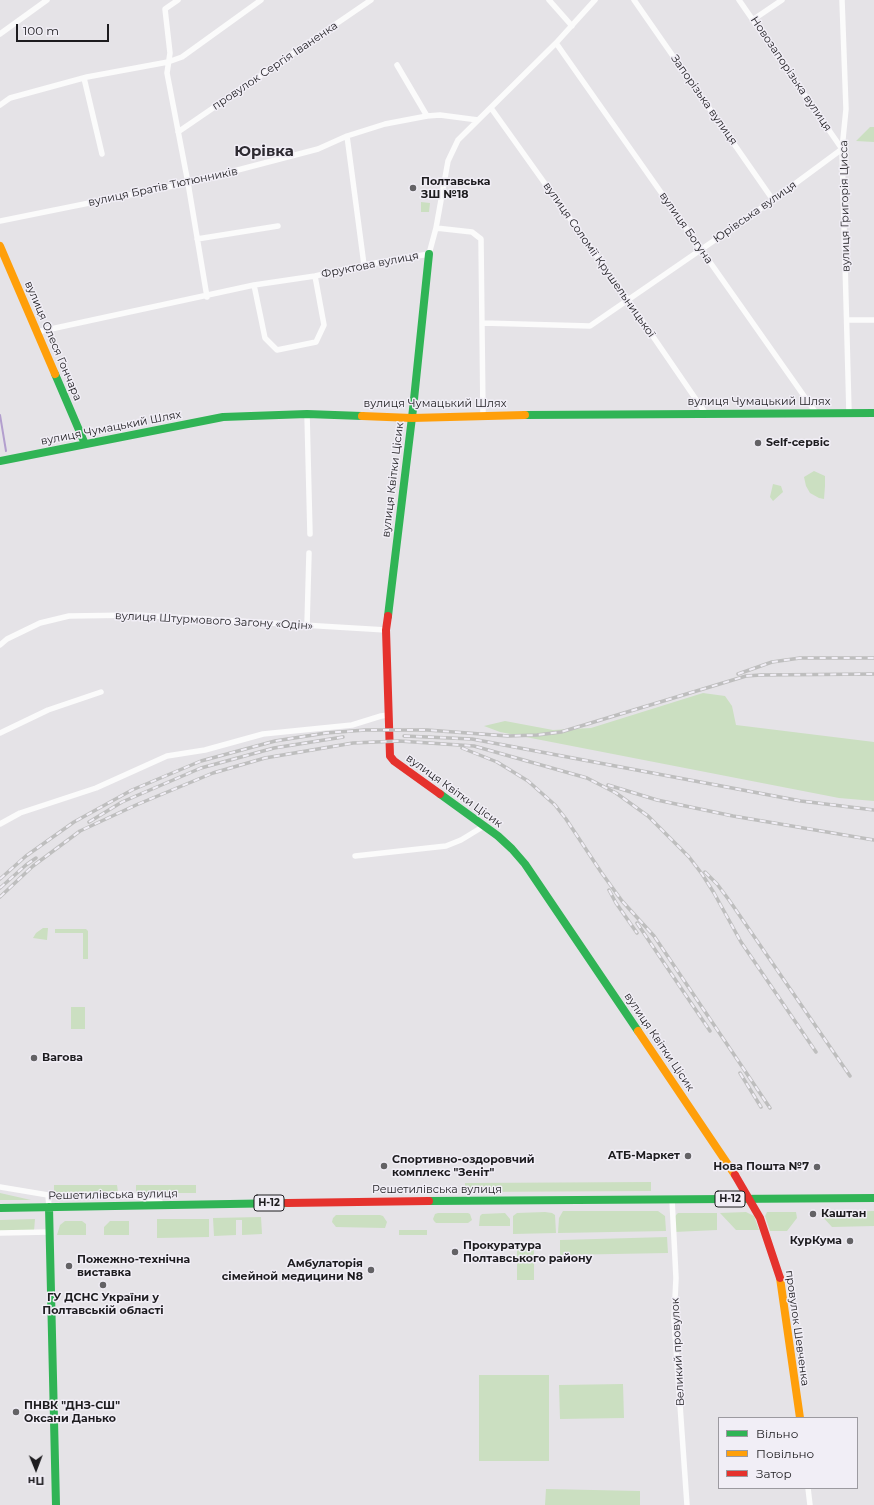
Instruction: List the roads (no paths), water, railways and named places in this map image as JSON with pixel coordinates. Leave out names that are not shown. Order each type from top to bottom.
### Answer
[{"type":"main road","name":"вулиця Олеся Гончара","points":[[0,246],[85,444]]},
{"type":"main road","name":"вулиця Квітки Цісик","points":[[429,254],[412,418],[386,630],[389,748],[392,759],[484,826],[512,849],[525,864],[734,1172],[750,1199]]},
{"type":"main road","name":"вулиця Чумацький Шлях","points":[[0,462],[222,417],[307,414],[412,418],[483,415],[874,413]]},
{"type":"main road","name":"Решетилівська вулиця","points":[[0,1208],[334,1202],[874,1198]]},
{"type":"main road","name":"провулок Шевченка","points":[[750,1199],[766,1233],[780,1276],[800,1417]]},
{"type":"main road","points":[[48,1207],[56,1505]]},
{"type":"street","points":[[0,34],[47,0]]},
{"type":"street","points":[[178,0],[165,9],[170,53],[167,73],[188,183],[207,297]]},
{"type":"street","points":[[0,105],[10,98],[84,78],[168,62],[182,56],[261,0]]},
{"type":"street","name":"провулок Сергія Іваненка","points":[[178,132],[371,0]]},
{"type":"street","points":[[549,0],[572,26]]},
{"type":"street","name":"Фруктова вулиця","points":[[37,332],[207,297],[254,285],[315,276],[364,265],[429,254],[436,228],[448,161],[458,140],[556,43],[595,0]]},
{"type":"street","name":"Запорізька вулиця","points":[[634,0],[773,200]]},
{"type":"street","name":"Новозапорізька вулиця","points":[[739,0],[842,149]]},
{"type":"street","points":[[754,20],[782,0]]},
{"type":"street","name":"вулиця Григорія Цисса","points":[[842,0],[846,109],[842,149],[849,412]]},
{"type":"street","name":"вулиця Богуна","points":[[556,43],[816,413]]},
{"type":"street","points":[[397,64],[427,116]]},
{"type":"street","points":[[84,78],[102,154]]},
{"type":"street","name":"вулиця Соломії Крушельницької","points":[[491,108],[628,300],[706,414]]},
{"type":"street","name":"вулиця Братів Тютюнників","points":[[0,221],[188,183],[318,149],[347,136],[384,124],[440,115],[478,120]]},
{"type":"street","points":[[347,136],[364,265]]},
{"type":"street","name":"Юрівська вулиця","points":[[483,323],[590,326],[773,200],[842,149]]},
{"type":"street","points":[[197,239],[278,226]]},
{"type":"street","points":[[436,228],[472,232],[481,239],[483,415]]},
{"type":"street","points":[[254,285],[265,338],[277,350],[316,342],[324,325],[315,276]]},
{"type":"street","points":[[847,320],[874,320]]},
{"type":"street","points":[[307,414],[310,534]]},
{"type":"street","points":[[306,625],[309,554]]},
{"type":"street","name":"вулиця Штурмового Загону «Одін»","points":[[0,645],[7,639],[40,623],[69,616],[137,615],[386,630]]},
{"type":"street","points":[[0,733],[48,710],[101,692]]},
{"type":"street","points":[[0,824],[20,812],[96,788],[167,756],[205,750],[263,734],[352,726],[381,716],[388,716]]},
{"type":"street","points":[[355,856],[446,846],[462,840],[484,826]]},
{"type":"street","points":[[0,1187],[48,1195],[125,1194],[173,1205]]},
{"type":"street","points":[[48,1195],[48,1207]]},
{"type":"street","name":"Великий провулок","points":[[672,1199],[676,1278],[674,1319],[687,1505]]},
{"type":"street","points":[[0,1233],[49,1232]]},
{"type":"street","points":[[808,1489],[810,1505]]},
{"type":"waterway","points":[[0,415],[6,451]]},
{"type":"railway","points":[[738,674],[772,662],[800,658],[874,658]]},
{"type":"railway","points":[[0,879],[26,856],[74,822],[132,790],[201,761],[275,741],[326,733],[365,730],[427,730],[508,736],[537,735],[561,732],[746,676],[874,674]]},
{"type":"railway","points":[[404,736],[472,739],[801,801],[874,810]]},
{"type":"railway","points":[[89,822],[122,802],[201,768],[274,748],[343,737]]},
{"type":"railway","points":[[0,897],[33,866],[80,831],[136,805],[213,773],[265,758],[353,743],[399,741],[474,746],[587,778],[616,793],[648,816],[689,857],[702,874],[741,942],[816,1052]]},
{"type":"railway","points":[[462,748],[497,762],[528,781],[555,805],[622,901],[654,936],[770,1108]]},
{"type":"railway","points":[[608,785],[657,800],[733,816],[874,840]]},
{"type":"railway","points":[[0,888],[36,858]]},
{"type":"railway","points":[[705,872],[717,884],[729,900],[850,1076]]},
{"type":"railway","points":[[609,890],[616,903],[637,933]]},
{"type":"railway","points":[[637,923],[710,1031]]},
{"type":"railway","points":[[740,1073],[761,1107]]},
{"type":"place","name":"Полтавська ЗШ №18","points":[[413,188]]},
{"type":"place","name":"Self-сервіс","points":[[758,443]]},
{"type":"place","name":"Вагова","points":[[34,1058]]},
{"type":"place","name":"АТБ-Маркет","points":[[688,1156]]},
{"type":"place","name":"Спортивно-оздоровчий комплекс \"Зеніт\"","points":[[384,1166]]},
{"type":"place","name":"Нова Пошта №7","points":[[817,1167]]},
{"type":"place","name":"Каштан","points":[[813,1214]]},
{"type":"place","name":"КурКума","points":[[850,1241]]},
{"type":"place","name":"Прокуратура Полтавського району","points":[[455,1252]]},
{"type":"place","name":"Пожежно-технічна виставка","points":[[69,1266]]},
{"type":"place","name":"Амбулаторія сімейной медицини N8","points":[[371,1270]]},
{"type":"place","name":"ГУ ДСНС України у Полтавській області","points":[[103,1285]]},
{"type":"place","name":"ПНВК \"ДНЗ-СШ\" Оксани Данько","points":[[16,1412]]},
{"type":"district","name":"Юрівка","points":[[264,152]]}]
